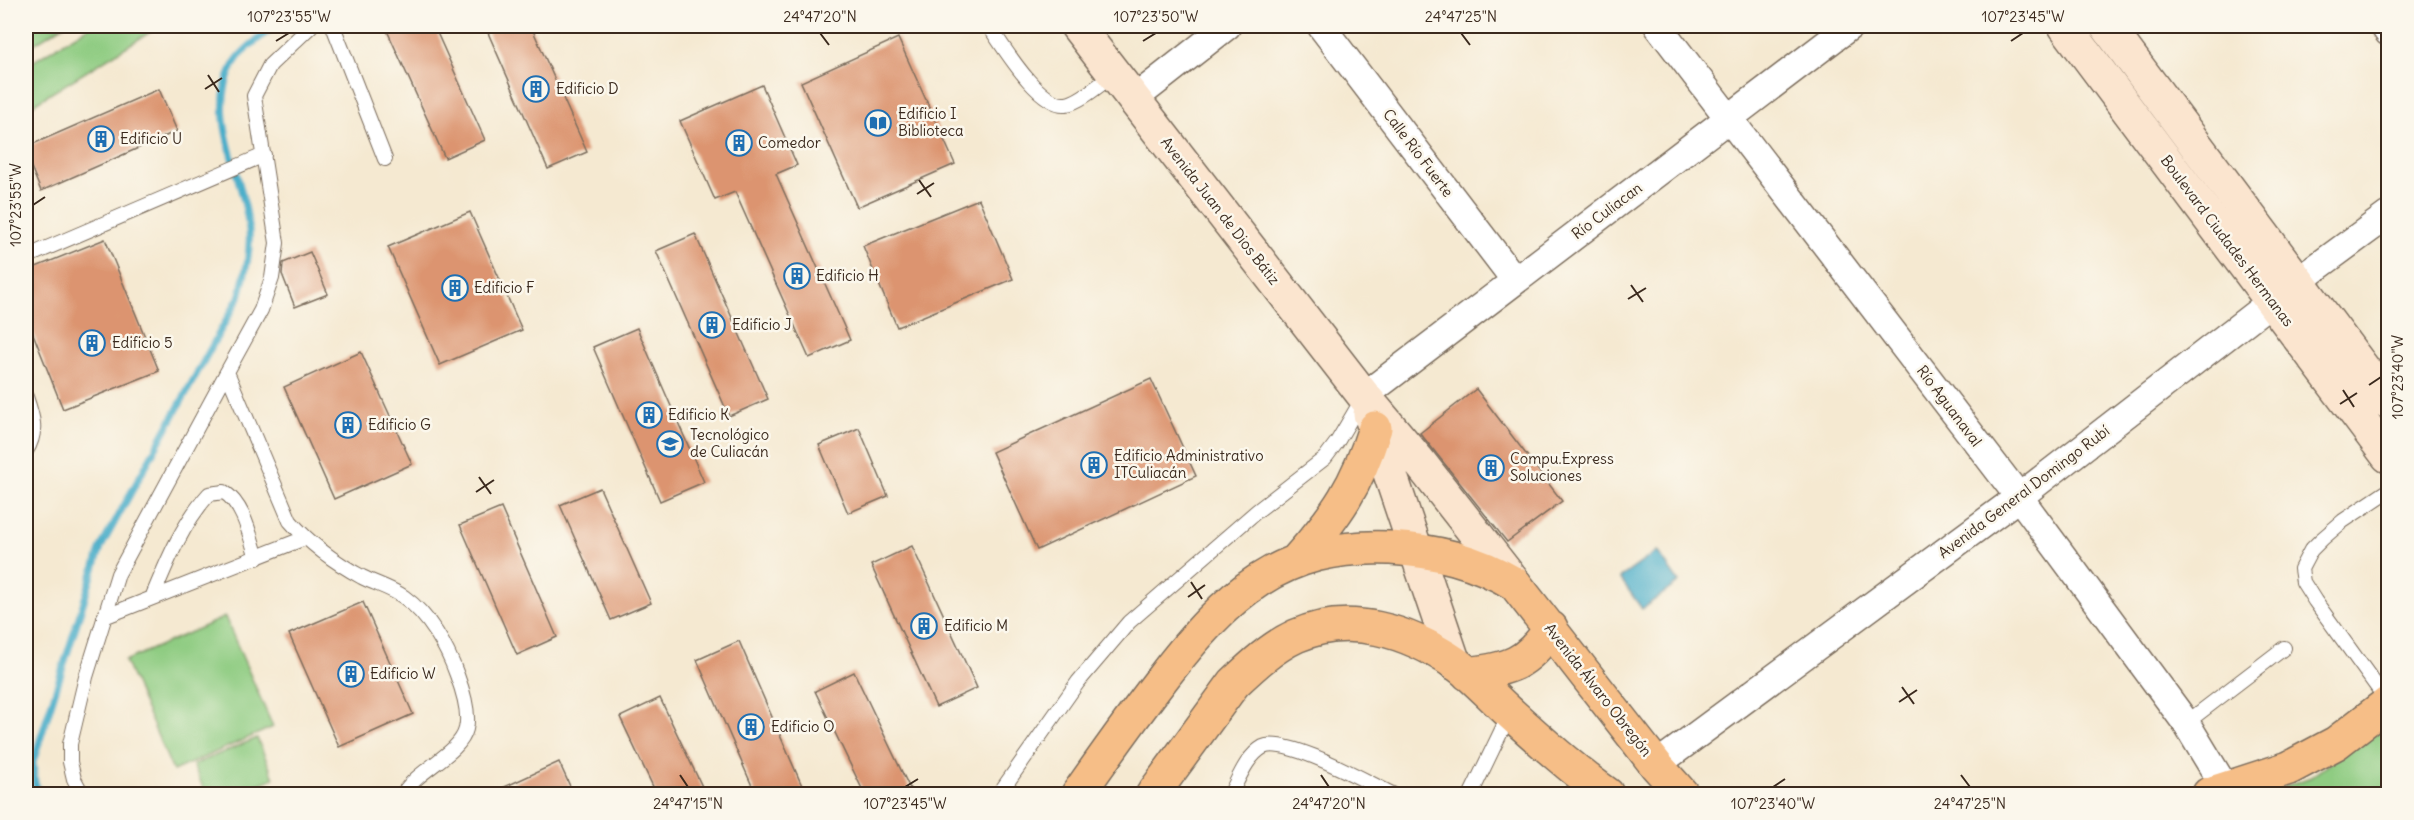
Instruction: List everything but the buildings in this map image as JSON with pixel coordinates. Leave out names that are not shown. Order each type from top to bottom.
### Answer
[{"type":"main road","name":"Avenida Juan de Dios Bátiz","points":[[1077,26],[1364,396],[1417,459],[1515,584]]},
{"type":"main road","name":"Boulevard Ciudades Hermanas","points":[[2065,26],[2388,456]]},
{"type":"main road","points":[[2107,26],[2388,402]]},
{"type":"main road","name":"Avenida Juan de Dios Bátiz","points":[[1364,396],[1415,550],[1461,669]]},
{"type":"main road","points":[[1297,560],[1324,531],[1346,499],[1364,465],[1376,428]]},
{"type":"main road","points":[[1078,795],[1122,730],[1197,634],[1238,594],[1259,579],[1297,560],[1348,549],[1415,550],[1474,562],[1515,584]]},
{"type":"main road","name":"Avenida Álvaro Obregón","points":[[1515,584],[1682,795]]},
{"type":"main road","points":[[1153,795],[1234,683],[1271,651],[1295,636],[1326,626],[1351,624],[1378,628],[1406,638],[1461,669],[1604,794]]},
{"type":"main road","points":[[1461,669],[1500,669],[1520,661],[1537,649],[1551,628]]},
{"type":"main road","points":[[2221,793],[2289,768],[2327,748],[2388,703]]},
{"type":"street","points":[[1124,86],[1227,26]]},
{"type":"street","name":"Calle Río Fuerte","points":[[1322,26],[1515,280]]},
{"type":"street","name":"Río Aguanaval","points":[[1658,26],[2019,497],[2186,723],[2221,793]]},
{"type":"street","name":"Río Culiacan","points":[[1364,396],[1850,26]]},
{"type":"street","points":[[2384,26],[2388,32]]},
{"type":"street","name":"Avenida General Domingo Rubí","points":[[1656,765],[2019,497],[2298,281],[2388,215]]},
{"type":"lane","points":[[82,795],[72,771],[70,744],[86,677],[118,574],[261,310],[272,278],[277,243],[258,157],[254,96],[270,65],[311,26]]},
{"type":"lane","points":[[333,26],[385,159]]},
{"type":"lane","points":[[989,26],[1029,80],[1046,98],[1064,105],[1124,86]]},
{"type":"lane","points":[[26,257],[258,157]]},
{"type":"lane","points":[[227,372],[290,521],[305,538],[363,578],[384,585],[405,598],[422,614],[440,639],[456,671],[466,713],[466,729],[459,743],[421,772],[403,795]]},
{"type":"lane","points":[[999,795],[1078,682],[1129,622],[1257,511],[1325,458],[1364,396]]},
{"type":"lane","points":[[26,397],[34,425],[32,441],[26,451]]},
{"type":"lane","points":[[2388,491],[2343,521],[2322,539],[2308,555],[2301,569],[2303,582],[2315,601],[2388,703]]},
{"type":"lane","points":[[152,598],[188,522],[209,494],[224,492],[232,497],[246,525],[257,558]]},
{"type":"lane","points":[[104,617],[305,538]]},
{"type":"lane","points":[[2186,723],[2284,648]]},
{"type":"lane","points":[[1471,795],[1510,713]]},
{"type":"lane","points":[[1232,794],[1255,753],[1275,744],[1296,749],[1392,795]]},
{"type":"green space","points":[[26,26],[63,26],[26,49]]},
{"type":"green space","points":[[90,26],[160,26],[26,109],[26,66]]},
{"type":"green space","points":[[225,617],[273,727],[173,771],[125,661]]},
{"type":"green space","points":[[2388,719],[2388,785],[2376,794],[2276,794],[2283,787],[2311,777]]},
{"type":"green space","points":[[257,738],[274,778],[234,794],[206,794],[193,765]]},
{"type":"water","points":[[1657,551],[1679,582],[1642,609],[1620,578]]},
{"type":"waterway","points":[[40,794],[35,783],[33,762],[101,547],[239,297],[248,255],[249,229],[229,146],[223,104],[226,84],[234,64],[247,48],[274,26]]},
{"type":"place","name":"Edificio D","points":[[536,89]]},
{"type":"place","name":"Edificio I Biblioteca","points":[[878,123]]},
{"type":"place","name":"Edificio U","points":[[101,139]]},
{"type":"place","name":"Comedor","points":[[739,143]]},
{"type":"place","name":"Edificio H","points":[[797,276]]},
{"type":"place","name":"Edificio F","points":[[455,288]]},
{"type":"place","name":"Edificio J","points":[[712,325]]},
{"type":"place","name":"Edificio 5","points":[[92,343]]},
{"type":"place","name":"Edificio K","points":[[649,415]]},
{"type":"place","name":"Edificio G","points":[[348,425]]},
{"type":"place","name":"Tecnológico de Culiacán","points":[[670,444]]},
{"type":"place","name":"Edificio Administrativo ITCuliacán","points":[[1094,465]]},
{"type":"place","name":"Compu.Express Soluciones","points":[[1491,468]]},
{"type":"place","name":"Edificio M","points":[[924,626]]},
{"type":"place","name":"Edificio W","points":[[351,674]]},
{"type":"place","name":"Edificio O","points":[[751,727]]}]
